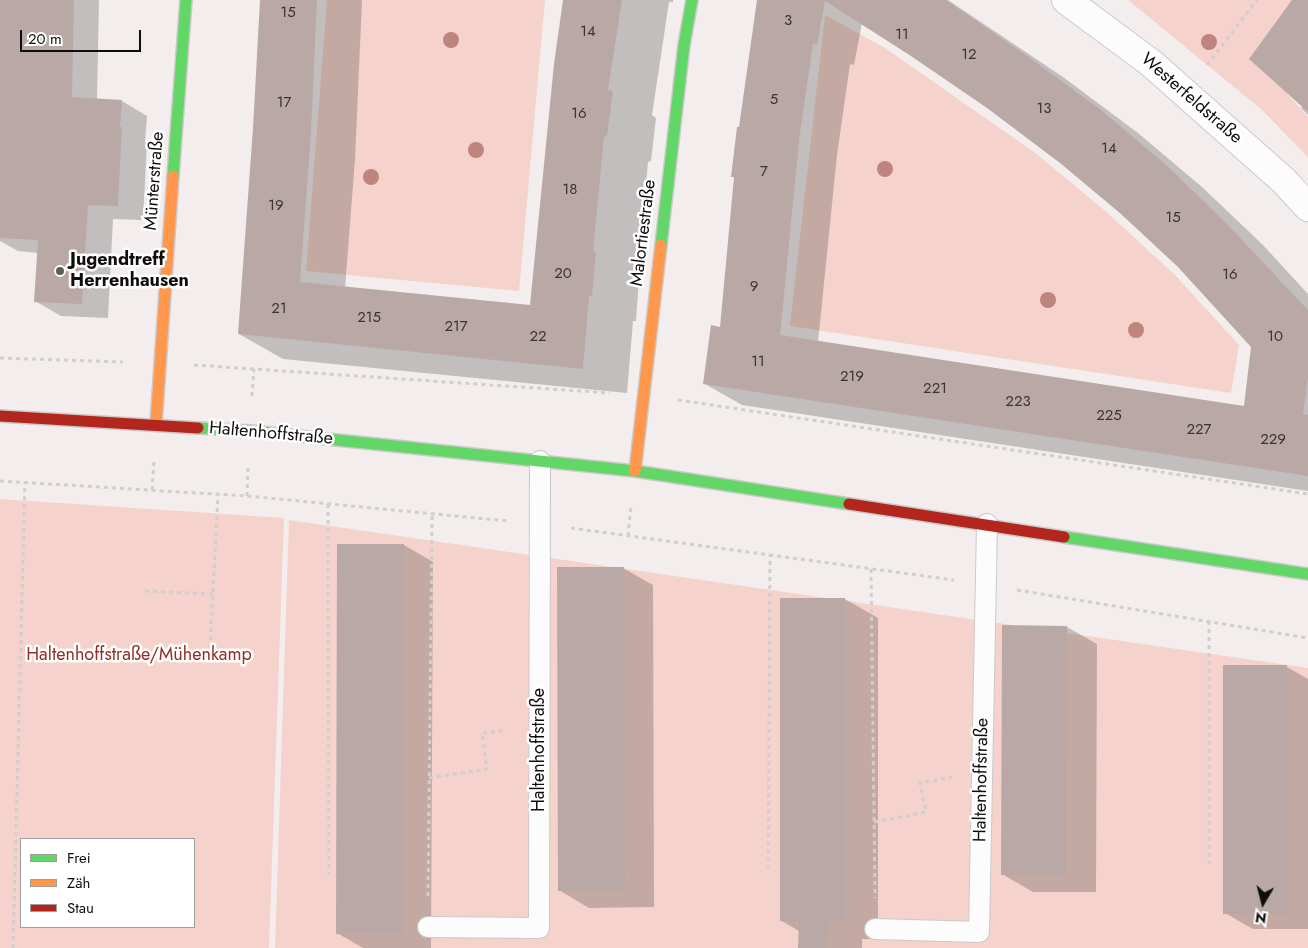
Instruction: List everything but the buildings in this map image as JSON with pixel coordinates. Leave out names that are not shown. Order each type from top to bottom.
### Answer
[{"type":"street","name":"Münterstraße","points":[[156,424],[160,343],[186,0]]},
{"type":"street","name":"Malortiestraße","points":[[634,471],[683,54],[692,0]]},
{"type":"street","name":"Westerfeldstraße","points":[[1066,0],[1151,63],[1284,181],[1308,207]]},
{"type":"street","name":"Haltenhoffstraße","points":[[0,416],[250,430],[634,471],[1308,574]]},
{"type":"lane","name":"Haltenhoffstraße","points":[[428,927],[539,928],[540,461]]},
{"type":"lane","name":"Haltenhoffstraße","points":[[875,929],[979,932],[986,524]]},
{"type":"path","points":[[1186,94],[1257,0]]},
{"type":"path","points":[[0,481],[218,495],[541,524],[986,585],[1308,638]]},
{"type":"path","points":[[13,948],[25,482]]},
{"type":"path","points":[[210,648],[218,495]]},
{"type":"path","points":[[328,504],[329,875]]},
{"type":"path","points":[[428,927],[432,514]]},
{"type":"path","points":[[768,869],[770,555]]},
{"type":"path","points":[[871,569],[875,929]]},
{"type":"path","points":[[145,591],[213,594]]},
{"type":"path","points":[[1209,621],[1209,864]]},
{"type":"path","points":[[429,778],[487,769],[482,734],[540,725]]},
{"type":"path","points":[[874,822],[926,812],[920,783],[982,771]]},
{"type":"green space","points":[[327,0],[545,0],[519,291],[306,271]]},
{"type":"green space","points":[[1128,0],[1296,0],[1284,90],[1308,117],[1308,157],[1262,110]]},
{"type":"green space","points":[[825,15],[885,48],[1034,152],[1103,209],[1174,274],[1239,345],[1231,393],[790,326]]},
{"type":"green space","name":"Haltenhoffstraße/Mühenkamp","points":[[0,499],[284,518],[269,948],[0,948]]},
{"type":"green space","points":[[289,520],[1308,668],[1308,948],[275,948]]},
{"type":"traffic: fast","points":[[173,176],[186,0]]},
{"type":"traffic: fast","points":[[661,245],[684,45],[692,0]]},
{"type":"traffic: fast","points":[[198,428],[250,431],[635,471],[849,504]]},
{"type":"traffic: fast","points":[[1064,537],[1308,574]]},
{"type":"traffic: slow","points":[[156,424],[173,176]]},
{"type":"traffic: slow","points":[[635,471],[661,245]]},
{"type":"traffic: jam","points":[[0,416],[198,428]]},
{"type":"traffic: jam","points":[[849,504],[1064,537]]},
{"type":"place","name":"Jugendtreff Herrenhausen","points":[[60,271]]}]
